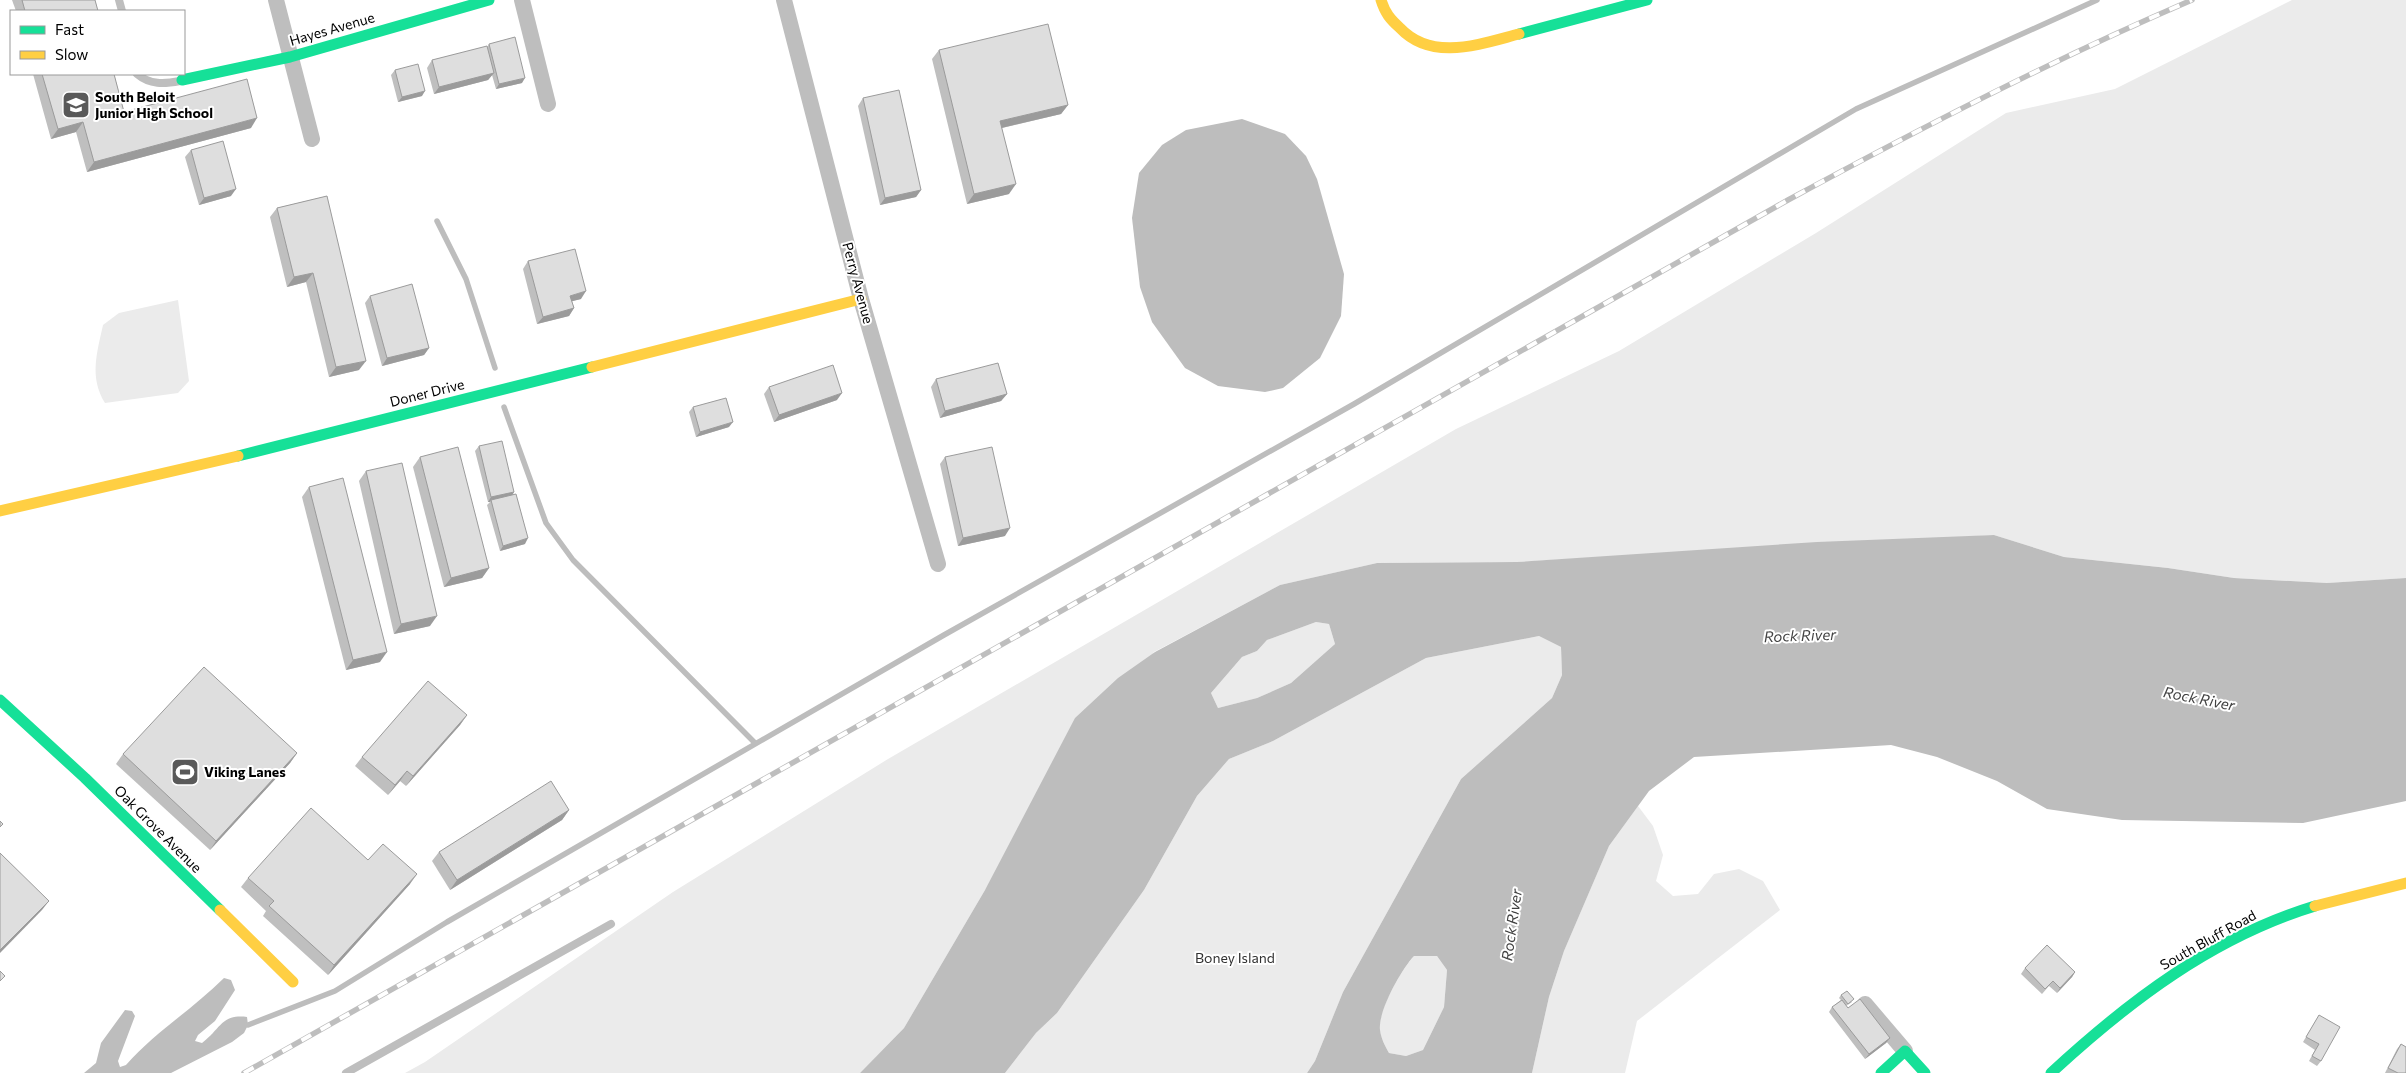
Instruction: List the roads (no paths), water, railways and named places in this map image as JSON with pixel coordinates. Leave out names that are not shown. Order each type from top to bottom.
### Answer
[{"type":"street","points":[[276,0],[312,139]]},
{"type":"street","name":"Hayes Avenue","points":[[182,80],[290,57],[489,0]]},
{"type":"street","points":[[522,0],[548,104]]},
{"type":"street","name":"Perry Avenue","points":[[784,0],[861,298],[938,564]]},
{"type":"street","points":[[1381,0],[1385,14],[1407,36],[1429,47],[1467,47],[1647,0]]},
{"type":"street","name":"Doner Drive","points":[[0,511],[198,466],[861,298]]},
{"type":"street","name":"Oak Grove Avenue","points":[[0,700],[85,778],[293,982]]},
{"type":"street","name":"South Bluff Road","points":[[2051,1073],[2147,992],[2232,940],[2287,915],[2357,893],[2406,883]]},
{"type":"street","points":[[1865,1004],[1924,1073]]},
{"type":"street","points":[[1881,1073],[1905,1051]]},
{"type":"lane","points":[[138,75],[146,81],[166,84],[182,80]]},
{"type":"lane","points":[[346,1073],[611,924]]},
{"type":"water","points":[[1242,119],[1285,134],[1306,156],[1317,179],[1344,274],[1341,316],[1320,358],[1283,388],[1265,392],[1218,386],[1185,368],[1152,322],[1140,287],[1132,218],[1139,173],[1162,145],[1186,130]]},
{"type":"water","name":"Rock River","points":[[1994,535],[2064,557],[2168,568],[2234,578],[2327,583],[2406,578],[2406,801],[2303,823],[2122,820],[2047,809],[1997,781],[1937,757],[1891,745],[1694,757],[1649,791],[1609,846],[1564,951],[1549,997],[1532,1073],[1307,1073],[1315,1061],[1343,992],[1461,779],[1552,698],[1562,675],[1561,647],[1539,636],[1426,658],[1273,741],[1229,759],[1197,796],[1144,890],[1057,1013],[1036,1033],[1005,1073],[860,1073],[904,1028],[985,890],[1075,718],[1118,678],[1155,652],[1280,585],[1377,563],[1517,562],[1817,542]],"holes":[[[1316,622],[1329,624],[1335,644],[1291,683],[1257,698],[1218,708],[1211,693],[1242,657],[1257,651],[1267,640]],[[1414,956],[1437,956],[1447,970],[1444,1007],[1423,1050],[1406,1056],[1389,1053],[1381,1036],[1380,1022],[1391,991]]]},
{"type":"water","points":[[224,978],[231,980],[235,990],[215,1021],[198,1035],[195,1041],[202,1043],[226,1020],[247,1017],[248,1025],[244,1033],[232,1042],[171,1073],[84,1073],[96,1063],[101,1043],[125,1010],[132,1011],[135,1016],[118,1061],[120,1067],[126,1065],[149,1042]]},
{"type":"waterway","points":[[248,1025],[335,991],[447,922],[944,635],[1354,404],[1856,109],[2097,0]]},
{"type":"waterway","points":[[437,221],[466,279],[495,368]]},
{"type":"waterway","points":[[504,407],[546,523],[573,560],[755,743]]},
{"type":"railway","points":[[244,1073],[1788,200],[1988,95],[2089,46],[2192,0]]},
{"type":"place","name":"South Beloit Junior High School","points":[[76,105]]},
{"type":"place","name":"Viking Lanes","points":[[185,772]]},
{"type":"park label","name":"Boney Island","points":[[1235,958]]}]
